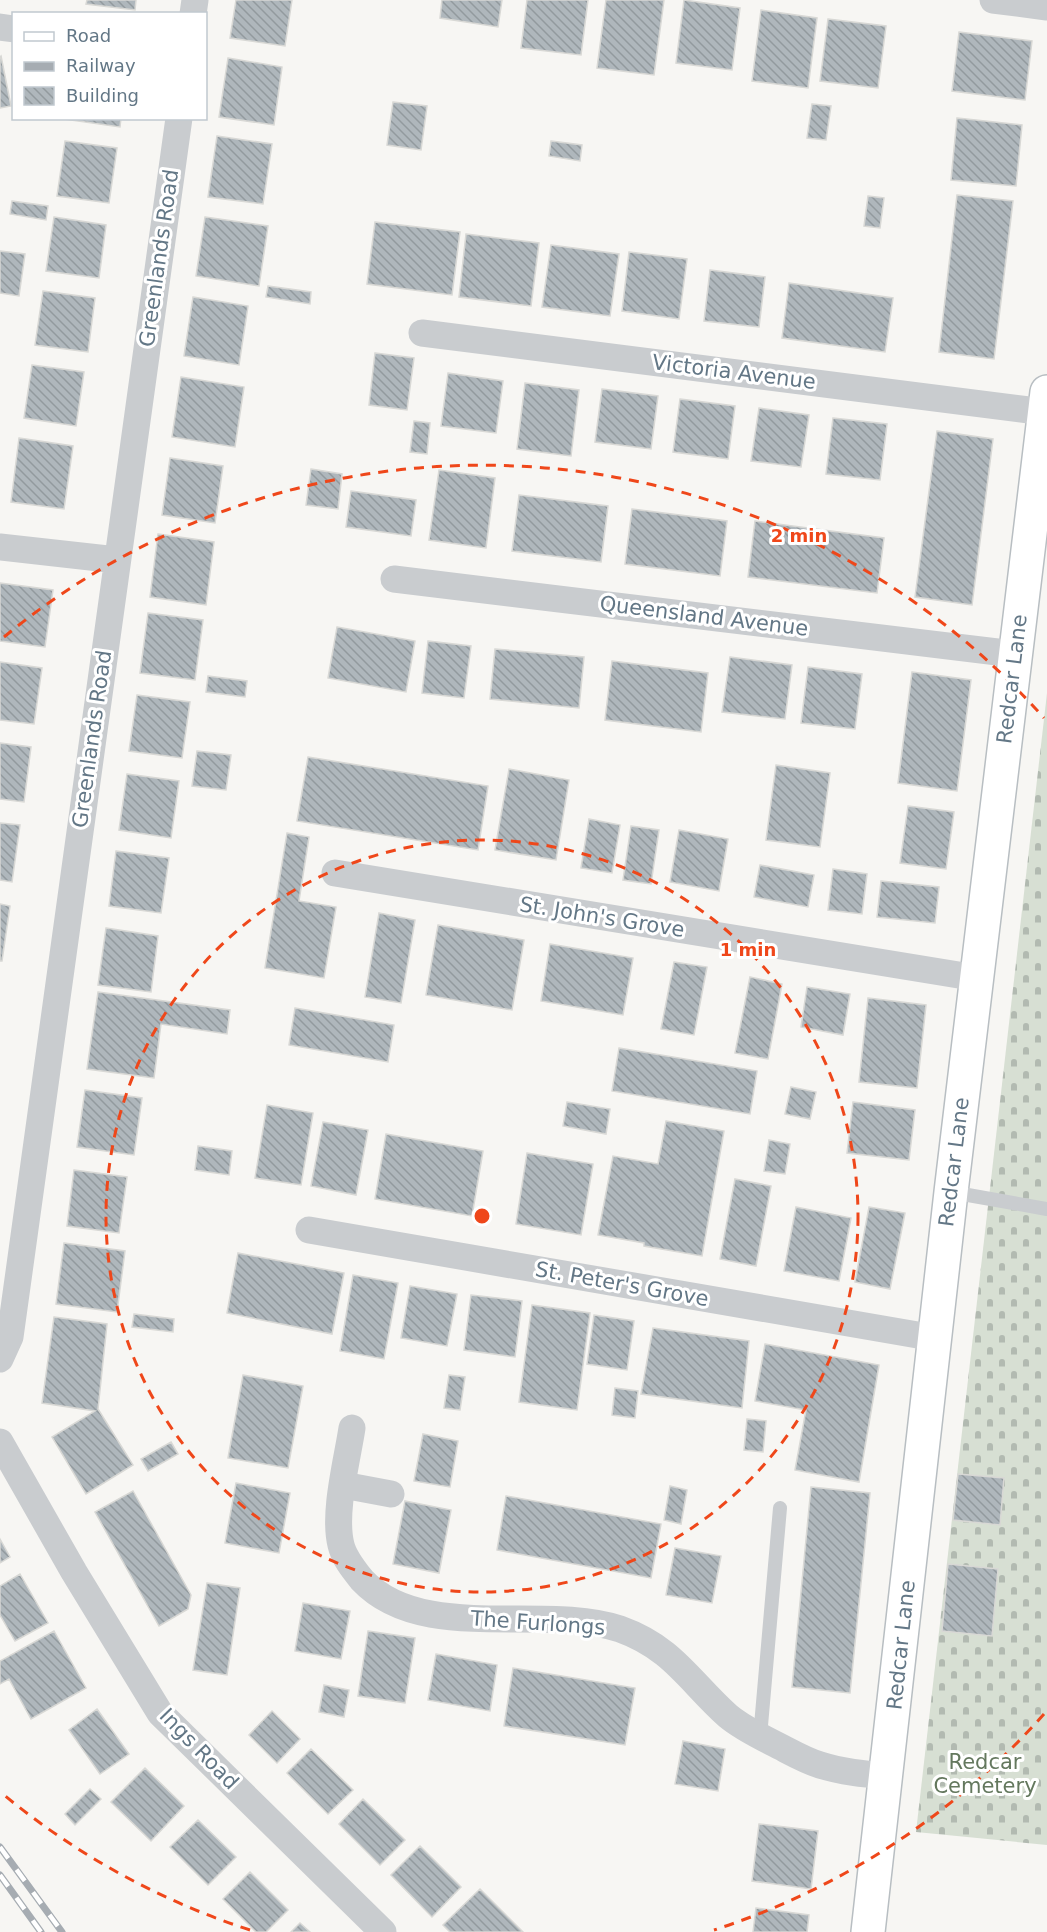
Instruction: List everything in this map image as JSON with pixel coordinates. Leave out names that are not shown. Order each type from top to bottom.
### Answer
[{"type":"main road","name":"Redcar Lane","points":[[868,1932],[934,1338],[1014,654],[1042,469],[1046,402]]},
{"type":"street","points":[[993,0],[1047,7]]},
{"type":"street","name":"Greenlands Road","points":[[0,1359],[10,1337],[179,120]]},
{"type":"street","name":"Victoria Avenue","points":[[422,333],[1046,402]]},
{"type":"street","points":[[0,547],[117,560]]},
{"type":"street","name":"Queensland Avenue","points":[[394,579],[1014,654]]},
{"type":"street","name":"St. John's Grove","points":[[335,873],[976,978]]},
{"type":"street","name":"St. Peter's Grove","points":[[309,1230],[934,1338]]},
{"type":"street","name":"The Furlongs","points":[[352,1428],[339,1525],[341,1547],[363,1581],[391,1601],[408,1608],[461,1617],[587,1622],[618,1629],[648,1642],[670,1657],[729,1717],[760,1737],[818,1764],[854,1773],[887,1776]]},
{"type":"street","name":"Ings Road","points":[[0,1442],[74,1572],[160,1713],[383,1932]]},
{"type":"street","points":[[343,1485],[391,1494]]},
{"type":"lane","points":[[951,1192],[1047,1209]]},
{"type":"lane","points":[[760,1737],[780,1508]]},
{"type":"green space","name":"Redcar Cemetery","points":[[1047,693],[1047,1845],[916,1832]]},
{"type":"building","points":[[87,0],[136,0],[135,10],[86,4]]},
{"type":"building","points":[[236,0],[292,0],[285,46],[230,38]]},
{"type":"building","points":[[442,0],[502,0],[498,27],[440,18]]},
{"type":"building","points":[[527,0],[588,0],[581,55],[521,48]]},
{"type":"building","points":[[606,0],[664,0],[654,75],[597,68]]},
{"type":"building","points":[[684,0],[740,8],[732,70],[676,63]]},
{"type":"building","points":[[761,10],[817,18],[808,88],[752,81]]},
{"type":"building","points":[[828,19],[886,26],[878,88],[820,81]]},
{"type":"building","points":[[959,32],[1032,41],[1025,100],[952,91]]},
{"type":"building","points":[[0,57],[11,106],[0,108]]},
{"type":"building","points":[[228,58],[282,67],[274,125],[219,117]]},
{"type":"building","points":[[393,102],[427,106],[421,150],[387,145]]},
{"type":"building","points":[[812,104],[831,106],[826,140],[807,138]]},
{"type":"building","points":[[957,118],[1022,125],[1016,186],[951,180]]},
{"type":"building","points":[[71,120],[121,120],[120,127]]},
{"type":"building","points":[[217,136],[272,144],[263,204],[208,197]]},
{"type":"building","points":[[65,141],[117,148],[109,203],[57,196]]},
{"type":"building","points":[[551,141],[582,145],[580,161],[549,156]]},
{"type":"building","points":[[957,195],[1013,201],[994,359],[939,352]]},
{"type":"building","points":[[868,196],[884,198],[880,228],[864,226]]},
{"type":"building","points":[[12,201],[48,206],[46,220],[10,214]]},
{"type":"building","points":[[54,217],[106,225],[99,278],[46,271]]},
{"type":"building","points":[[205,217],[268,226],[259,286],[196,276]]},
{"type":"building","points":[[375,222],[460,232],[452,295],[367,284]]},
{"type":"building","points":[[466,234],[539,243],[531,306],[459,297]]},
{"type":"building","points":[[551,245],[619,254],[610,316],[542,307]]},
{"type":"building","points":[[0,251],[25,254],[19,296],[0,293]]},
{"type":"building","points":[[629,252],[687,259],[679,319],[622,311]]},
{"type":"building","points":[[710,270],[765,277],[759,327],[704,321]]},
{"type":"building","points":[[789,283],[893,298],[885,352],[782,338]]},
{"type":"building","points":[[268,286],[311,292],[310,304],[266,297]]},
{"type":"building","points":[[43,291],[95,298],[88,352],[35,345]]},
{"type":"building","points":[[193,297],[248,306],[239,365],[184,356]]},
{"type":"building","points":[[375,353],[414,358],[407,410],[369,405]]},
{"type":"building","points":[[32,365],[84,372],[76,426],[24,418]]},
{"type":"building","points":[[448,373],[503,381],[496,433],[441,426]]},
{"type":"building","points":[[181,377],[244,387],[235,447],[172,437]]},
{"type":"building","points":[[525,383],[579,390],[571,456],[517,449]]},
{"type":"building","points":[[602,389],[658,396],[651,449],[595,442]]},
{"type":"building","points":[[680,399],[735,406],[728,459],[673,452]]},
{"type":"building","points":[[759,408],[809,415],[801,467],[751,461]]},
{"type":"building","points":[[833,418],[887,424],[880,480],[826,474]]},
{"type":"building","points":[[414,421],[430,423],[427,454],[410,452]]},
{"type":"building","points":[[937,431],[993,439],[972,605],[915,597]]},
{"type":"building","points":[[19,438],[73,446],[64,509],[11,502]]},
{"type":"building","points":[[170,458],[223,466],[215,523],[162,515]]},
{"type":"building","points":[[311,469],[342,474],[338,509],[306,505]]},
{"type":"building","points":[[439,470],[495,478],[486,548],[429,540]]},
{"type":"building","points":[[351,491],[416,500],[411,536],[346,527]]},
{"type":"building","points":[[519,495],[608,506],[601,562],[512,551]]},
{"type":"building","points":[[632,509],[727,521],[720,576],[625,564]]},
{"type":"building","points":[[755,521],[884,538],[877,593],[748,577]]},
{"type":"building","points":[[158,534],[214,542],[206,605],[150,597]]},
{"type":"building","points":[[0,583],[53,590],[45,647],[0,641]]},
{"type":"building","points":[[148,613],[203,620],[195,680],[140,673]]},
{"type":"building","points":[[337,627],[415,641],[406,692],[328,678]]},
{"type":"building","points":[[428,641],[471,646],[464,698],[422,693]]},
{"type":"building","points":[[495,649],[584,657],[579,708],[490,699]]},
{"type":"building","points":[[730,657],[792,665],[785,719],[722,712]]},
{"type":"building","points":[[612,661],[708,673],[701,732],[605,720]]},
{"type":"building","points":[[0,662],[42,668],[34,724],[0,720]]},
{"type":"building","points":[[808,667],[862,674],[855,729],[801,723]]},
{"type":"building","points":[[912,672],[971,680],[957,791],[898,783]]},
{"type":"building","points":[[208,676],[247,681],[245,697],[206,692]]},
{"type":"building","points":[[137,695],[190,702],[182,758],[129,751]]},
{"type":"building","points":[[0,743],[31,747],[24,802],[0,799]]},
{"type":"building","points":[[197,751],[231,755],[226,790],[192,786]]},
{"type":"building","points":[[308,757],[488,786],[478,850],[297,821]]},
{"type":"building","points":[[776,765],[830,773],[820,847],[766,840]]},
{"type":"building","points":[[509,769],[569,780],[556,860],[495,850]]},
{"type":"building","points":[[127,774],[179,781],[171,838],[119,830]]},
{"type":"building","points":[[908,806],[954,812],[946,869],[900,863]]},
{"type":"building","points":[[589,819],[620,825],[612,873],[581,868]]},
{"type":"building","points":[[0,823],[20,825],[12,882],[0,880]]},
{"type":"building","points":[[631,826],[659,830],[651,884],[623,880]]},
{"type":"building","points":[[679,830],[728,839],[719,891],[670,882]]},
{"type":"building","points":[[287,833],[309,837],[299,901],[336,907],[324,978],[265,968]]},
{"type":"building","points":[[116,851],[169,858],[161,913],[109,906]]},
{"type":"building","points":[[760,865],[814,875],[808,907],[754,897]]},
{"type":"building","points":[[833,869],[867,874],[862,914],[828,910]]},
{"type":"building","points":[[881,881],[939,887],[935,923],[877,917]]},
{"type":"building","points":[[0,904],[10,906],[2,961],[0,961]]},
{"type":"building","points":[[379,913],[415,920],[401,1003],[365,997]]},
{"type":"building","points":[[438,925],[524,940],[512,1010],[426,995]]},
{"type":"building","points":[[106,928],[158,936],[151,992],[98,985]]},
{"type":"building","points":[[550,944],[633,958],[623,1015],[541,1001]]},
{"type":"building","points":[[674,962],[707,967],[694,1035],[661,1029]]},
{"type":"building","points":[[750,977],[782,984],[768,1059],[735,1053]]},
{"type":"building","points":[[807,987],[850,994],[843,1035],[801,1027]]},
{"type":"building","points":[[98,992],[230,1010],[227,1034],[161,1024],[154,1078],[87,1069]]},
{"type":"building","points":[[868,998],[926,1005],[917,1088],[859,1082]]},
{"type":"building","points":[[295,1008],[394,1025],[388,1062],[289,1045]]},
{"type":"building","points":[[619,1048],[757,1071],[750,1114],[612,1091]]},
{"type":"building","points":[[791,1087],[816,1092],[810,1119],[785,1114]]},
{"type":"building","points":[[85,1090],[142,1098],[134,1155],[77,1147]]},
{"type":"building","points":[[567,1102],[610,1109],[606,1134],[563,1126]]},
{"type":"building","points":[[853,1102],[915,1110],[909,1160],[847,1153]]},
{"type":"building","points":[[267,1105],[313,1113],[301,1185],[255,1178]]},
{"type":"building","points":[[666,1121],[724,1131],[702,1256],[598,1235],[613,1156],[658,1164]]},
{"type":"building","points":[[323,1122],[368,1130],[356,1195],[311,1186]]},
{"type":"building","points":[[386,1134],[483,1151],[472,1216],[375,1199]]},
{"type":"building","points":[[769,1140],[790,1144],[785,1174],[764,1171]]},
{"type":"building","points":[[198,1146],[232,1151],[229,1175],[195,1170]]},
{"type":"building","points":[[527,1153],[593,1164],[581,1235],[516,1224]]},
{"type":"building","points":[[74,1170],[127,1177],[119,1233],[67,1226]]},
{"type":"building","points":[[735,1179],[771,1186],[756,1266],[720,1259]]},
{"type":"building","points":[[796,1207],[851,1218],[839,1281],[784,1271]]},
{"type":"building","points":[[869,1207],[905,1213],[890,1289],[855,1282]]},
{"type":"building","points":[[64,1243],[125,1251],[117,1312],[56,1304]]},
{"type":"building","points":[[238,1253],[344,1273],[332,1334],[227,1313]]},
{"type":"building","points":[[353,1275],[398,1283],[384,1359],[340,1351]]},
{"type":"building","points":[[410,1286],[457,1294],[447,1346],[401,1338]]},
{"type":"building","points":[[471,1295],[522,1301],[515,1357],[464,1350]]},
{"type":"building","points":[[532,1305],[590,1313],[577,1410],[519,1402]]},
{"type":"building","points":[[134,1314],[174,1319],[173,1332],[132,1327]]},
{"type":"building","points":[[594,1315],[634,1321],[627,1370],[587,1364]]},
{"type":"building","points":[[54,1317],[107,1324],[98,1409],[133,1465],[86,1494],[52,1437],[95,1411],[42,1403]]},
{"type":"building","points":[[653,1328],[749,1341],[742,1408],[641,1394]]},
{"type":"building","points":[[765,1344],[879,1365],[859,1482],[795,1470],[806,1410],[755,1401]]},
{"type":"building","points":[[243,1375],[303,1386],[288,1468],[228,1458]]},
{"type":"building","points":[[449,1375],[465,1377],[460,1410],[444,1408]]},
{"type":"building","points":[[615,1388],[638,1391],[635,1418],[612,1415]]},
{"type":"building","points":[[747,1419],[766,1421],[763,1452],[744,1450]]},
{"type":"building","points":[[423,1434],[458,1441],[450,1487],[414,1481]]},
{"type":"building","points":[[171,1442],[178,1454],[148,1471],[141,1459]]},
{"type":"building","points":[[958,1474],[1004,1478],[1000,1525],[953,1520]]},
{"type":"building","points":[[236,1483],[290,1493],[279,1553],[225,1543]]},
{"type":"building","points":[[670,1486],[687,1490],[681,1524],[664,1520]]},
{"type":"building","points":[[811,1487],[870,1493],[850,1693],[792,1687]]},
{"type":"building","points":[[133,1491],[191,1595],[188,1609],[159,1626],[95,1512]]},
{"type":"building","points":[[506,1496],[661,1524],[651,1578],[497,1550]]},
{"type":"building","points":[[405,1501],[451,1510],[439,1573],[393,1564]]},
{"type":"building","points":[[0,1539],[10,1557],[0,1563]]},
{"type":"building","points":[[675,1548],[721,1556],[712,1603],[666,1595]]},
{"type":"building","points":[[948,1564],[998,1569],[992,1636],[942,1631]]},
{"type":"building","points":[[20,1574],[48,1623],[15,1641],[0,1615],[0,1586]]},
{"type":"building","points":[[207,1583],[240,1588],[227,1675],[193,1670]]},
{"type":"building","points":[[303,1603],[350,1611],[341,1659],[295,1651]]},
{"type":"building","points":[[54,1631],[86,1688],[31,1719],[9,1679],[0,1684],[0,1661]]},
{"type":"building","points":[[368,1631],[415,1638],[405,1703],[358,1696]]},
{"type":"building","points":[[436,1654],[497,1665],[490,1711],[428,1700]]},
{"type":"building","points":[[513,1668],[635,1688],[625,1745],[504,1726]]},
{"type":"building","points":[[324,1685],[349,1690],[344,1717],[319,1712]]},
{"type":"building","points":[[97,1709],[129,1754],[100,1774],[69,1730]]},
{"type":"building","points":[[272,1711],[300,1739],[277,1763],[249,1735]]},
{"type":"building","points":[[683,1741],[725,1749],[718,1791],[675,1784]]},
{"type":"building","points":[[311,1749],[353,1790],[328,1814],[287,1773]]},
{"type":"building","points":[[145,1768],[184,1806],[151,1841],[111,1802]]},
{"type":"building","points":[[90,1789],[101,1799],[75,1825],[65,1814]]},
{"type":"building","points":[[363,1799],[405,1840],[380,1865],[339,1824]]},
{"type":"building","points":[[198,1820],[236,1857],[208,1885],[170,1847]]},
{"type":"building","points":[[759,1824],[818,1831],[811,1889],[752,1881]]},
{"type":"building","points":[[420,1846],[461,1887],[432,1917],[391,1875]]},
{"type":"building","points":[[250,1872],[288,1910],[266,1932],[256,1932],[223,1899]]},
{"type":"building","points":[[480,1889],[523,1932],[450,1932],[443,1925]]},
{"type":"building","points":[[756,1908],[809,1915],[807,1932],[753,1932]]},
{"type":"building","points":[[300,1923],[310,1932],[291,1932]]},
{"type":"railway","points":[[0,1847],[62,1932]]},
{"type":"railway","points":[[0,1875],[41,1932]]}]
